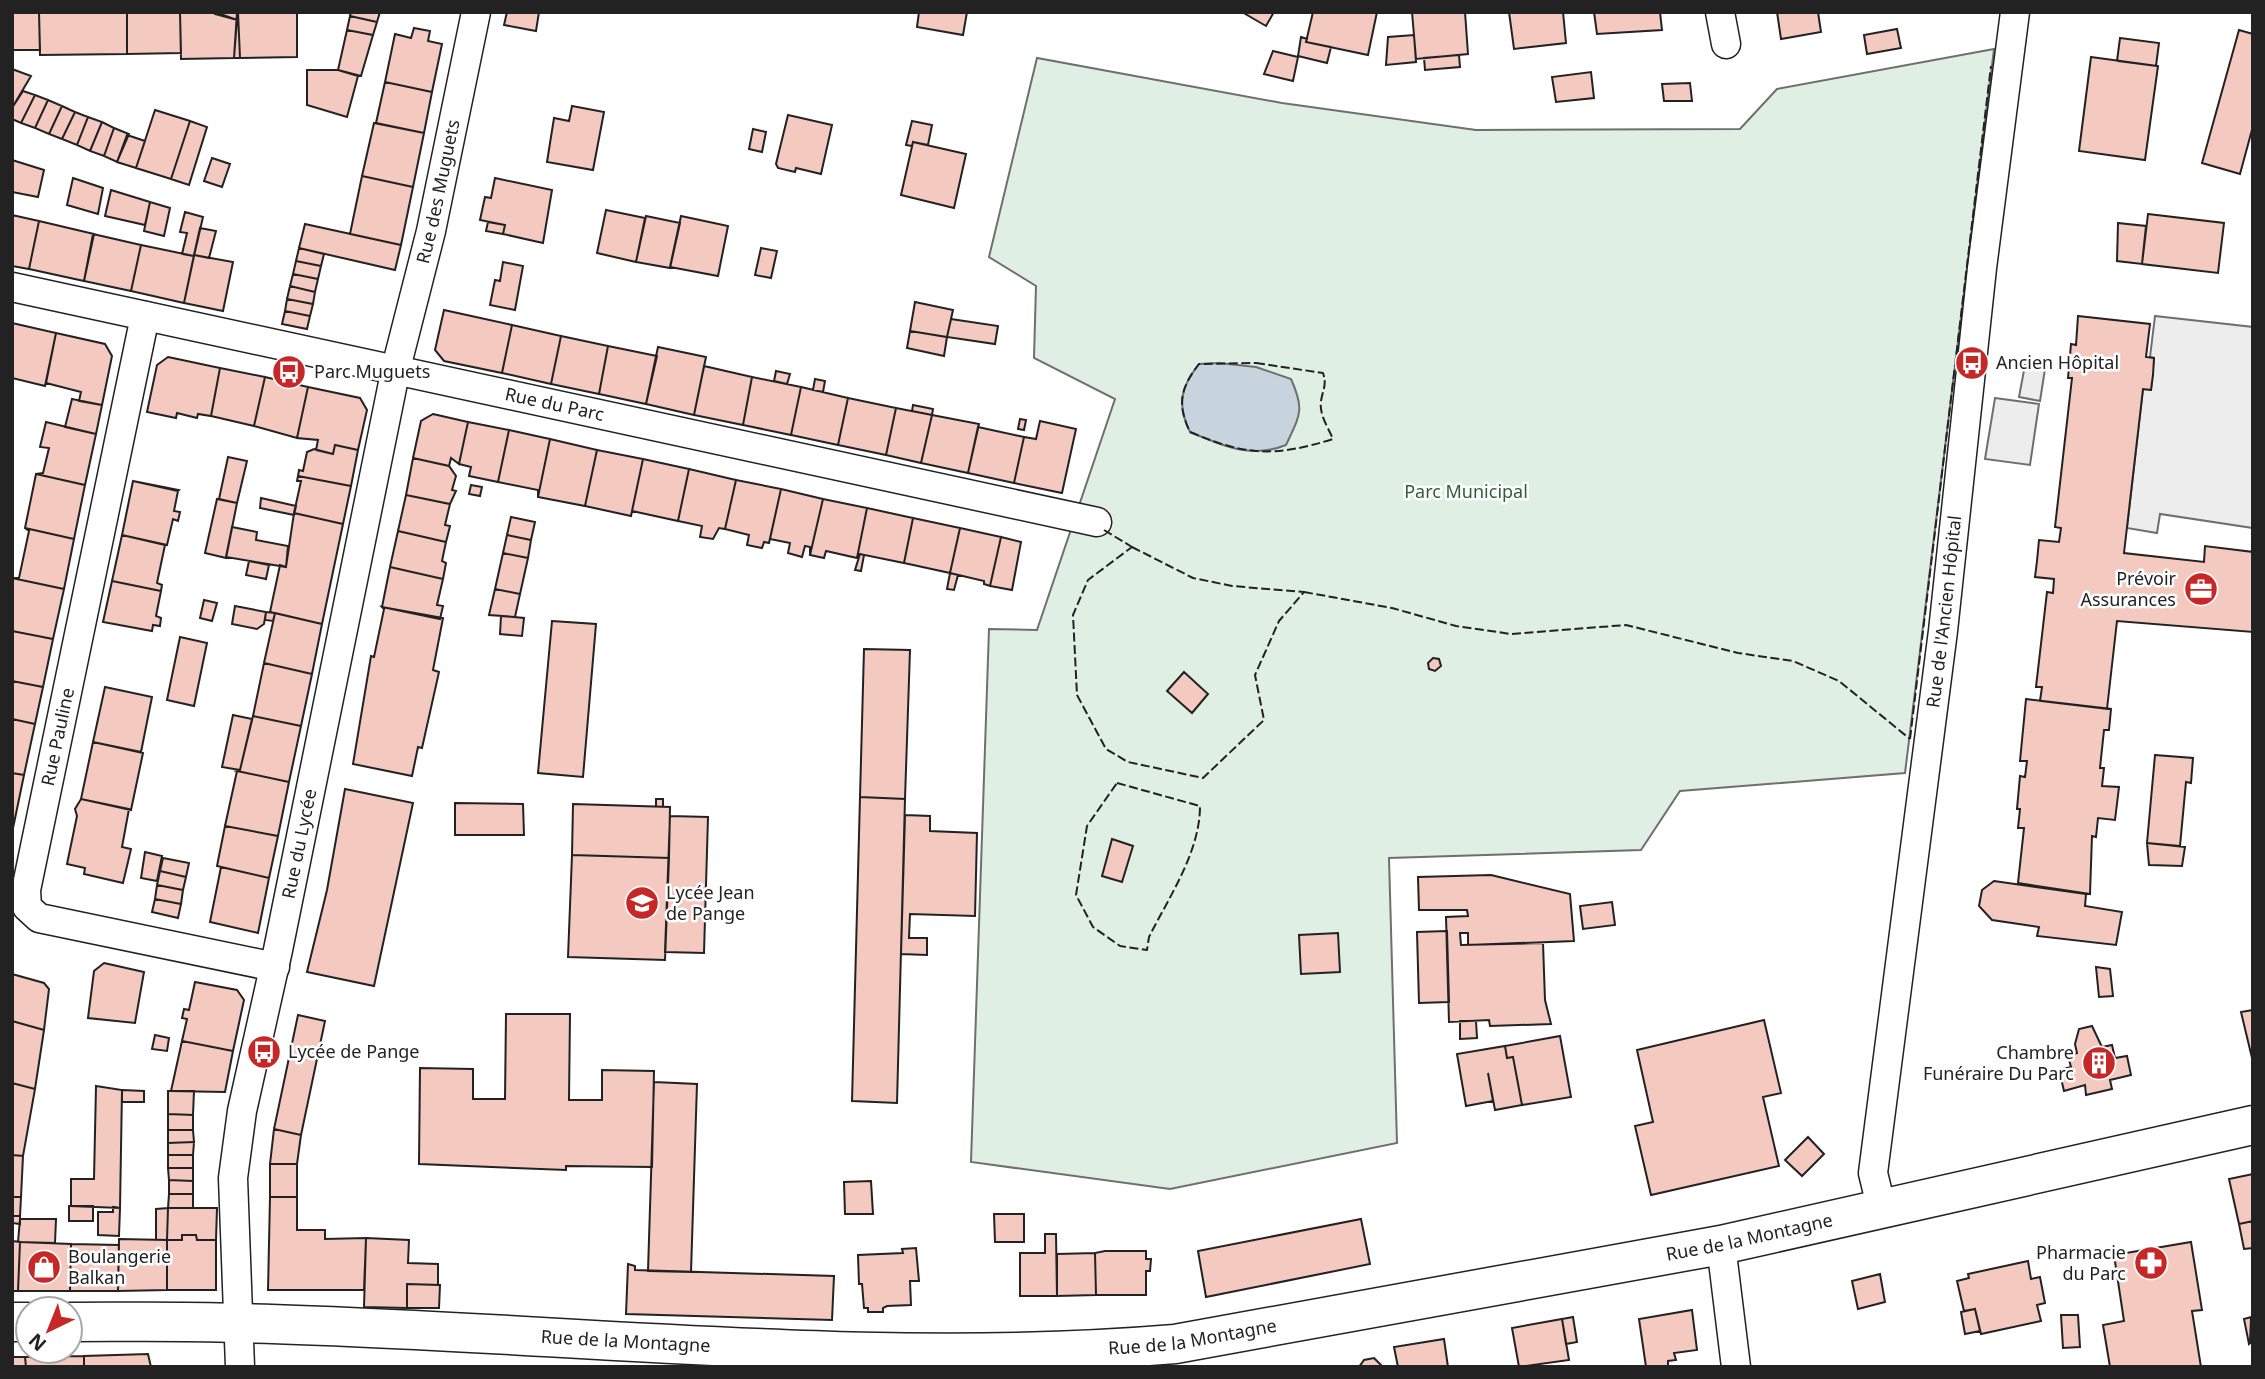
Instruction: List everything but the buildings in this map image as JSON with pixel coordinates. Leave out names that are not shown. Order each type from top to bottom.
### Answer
[{"type":"main road","name":"Rue de la Montagne","points":[[84,1322],[239,1323],[788,1351],[1087,1351],[1230,1336],[1721,1245],[2253,1125]]},
{"type":"street","name":"Rue des Muguets","points":[[396,368],[431,231],[476,12]]},
{"type":"street","points":[[1720,12],[1726,44]]},
{"type":"street","name":"Rue de l'Ancien Hôpital","points":[[1882,1210],[1873,1173],[1943,631],[1981,282],[2015,12]]},
{"type":"street","name":"Rue du Parc","points":[[12,287],[366,366],[390,370],[396,368],[1097,522]]},
{"type":"street","name":"Rue Pauline","points":[[145,316],[26,890],[27,907],[39,918],[275,967]]},
{"type":"street","name":"Rue du Lycée","points":[[240,1367],[233,1178],[242,1111],[275,967],[396,368]]},
{"type":"street","points":[[1721,1245],[1736,1367]]},
{"type":"green space","name":"Parc Municipal","points":[[1994,49],[1905,773],[1680,791],[1641,850],[1389,858],[1397,1143],[1170,1189],[971,1162],[989,629],[1037,630],[1115,399],[1034,358],[1036,286],[989,257],[1037,58],[1282,103],[1476,130],[1740,129],[1777,89]]},
{"type":"shaded area","points":[[2155,316],[2253,327],[2253,528],[2160,514],[2157,533],[2127,528],[2143,389],[2151,390],[2154,358],[2150,357]]},
{"type":"shaded area","points":[[1199,364],[1256,367],[1291,379],[1298,398],[1299,412],[1286,445],[1249,451],[1226,446],[1190,432],[1183,413],[1184,389]]},
{"type":"shaded area","points":[[2025,365],[2045,369],[2040,401],[2019,397]]},
{"type":"shaded area","points":[[1995,398],[2039,404],[2030,465],[1985,459]]},
{"type":"fence","points":[[1910,739],[1991,66]]},
{"type":"fence","points":[[1256,363],[1323,373],[1325,384],[1321,411],[1333,439],[1294,449],[1261,451],[1228,446],[1190,432],[1183,413],[1182,397],[1199,364],[1256,363]]},
{"type":"fence","points":[[1104,530],[1132,547]]},
{"type":"fence","points":[[1132,547],[1193,578],[1232,586],[1304,592],[1279,621],[1255,675],[1264,720],[1203,778],[1128,762],[1106,749],[1077,695],[1073,615],[1088,580],[1132,547]]},
{"type":"fence","points":[[1304,592],[1392,608],[1456,626],[1511,634],[1626,625],[1738,653],[1793,661],[1839,681],[1910,739]]},
{"type":"fence","points":[[1117,783],[1200,806],[1199,823],[1189,857],[1149,937],[1147,950],[1120,946],[1093,927],[1076,895],[1087,826],[1117,783]]},
{"type":"place","name":"Ancien Hôpital","points":[[1972,363]]},
{"type":"place","name":"Parc Muguets","points":[[289,372]]},
{"type":"place","name":"Prévoir Assurances","points":[[2201,589]]},
{"type":"place","name":"Lycée Jean de Pange","points":[[642,903]]},
{"type":"place","name":"Lycée de Pange","points":[[264,1052]]},
{"type":"place","name":"Chambre Funéraire Du Parc","points":[[2099,1063]]},
{"type":"place","name":"Pharmacie du Parc","points":[[2151,1263]]},
{"type":"place","name":"Boulangerie Balkan","points":[[44,1267]]}]
